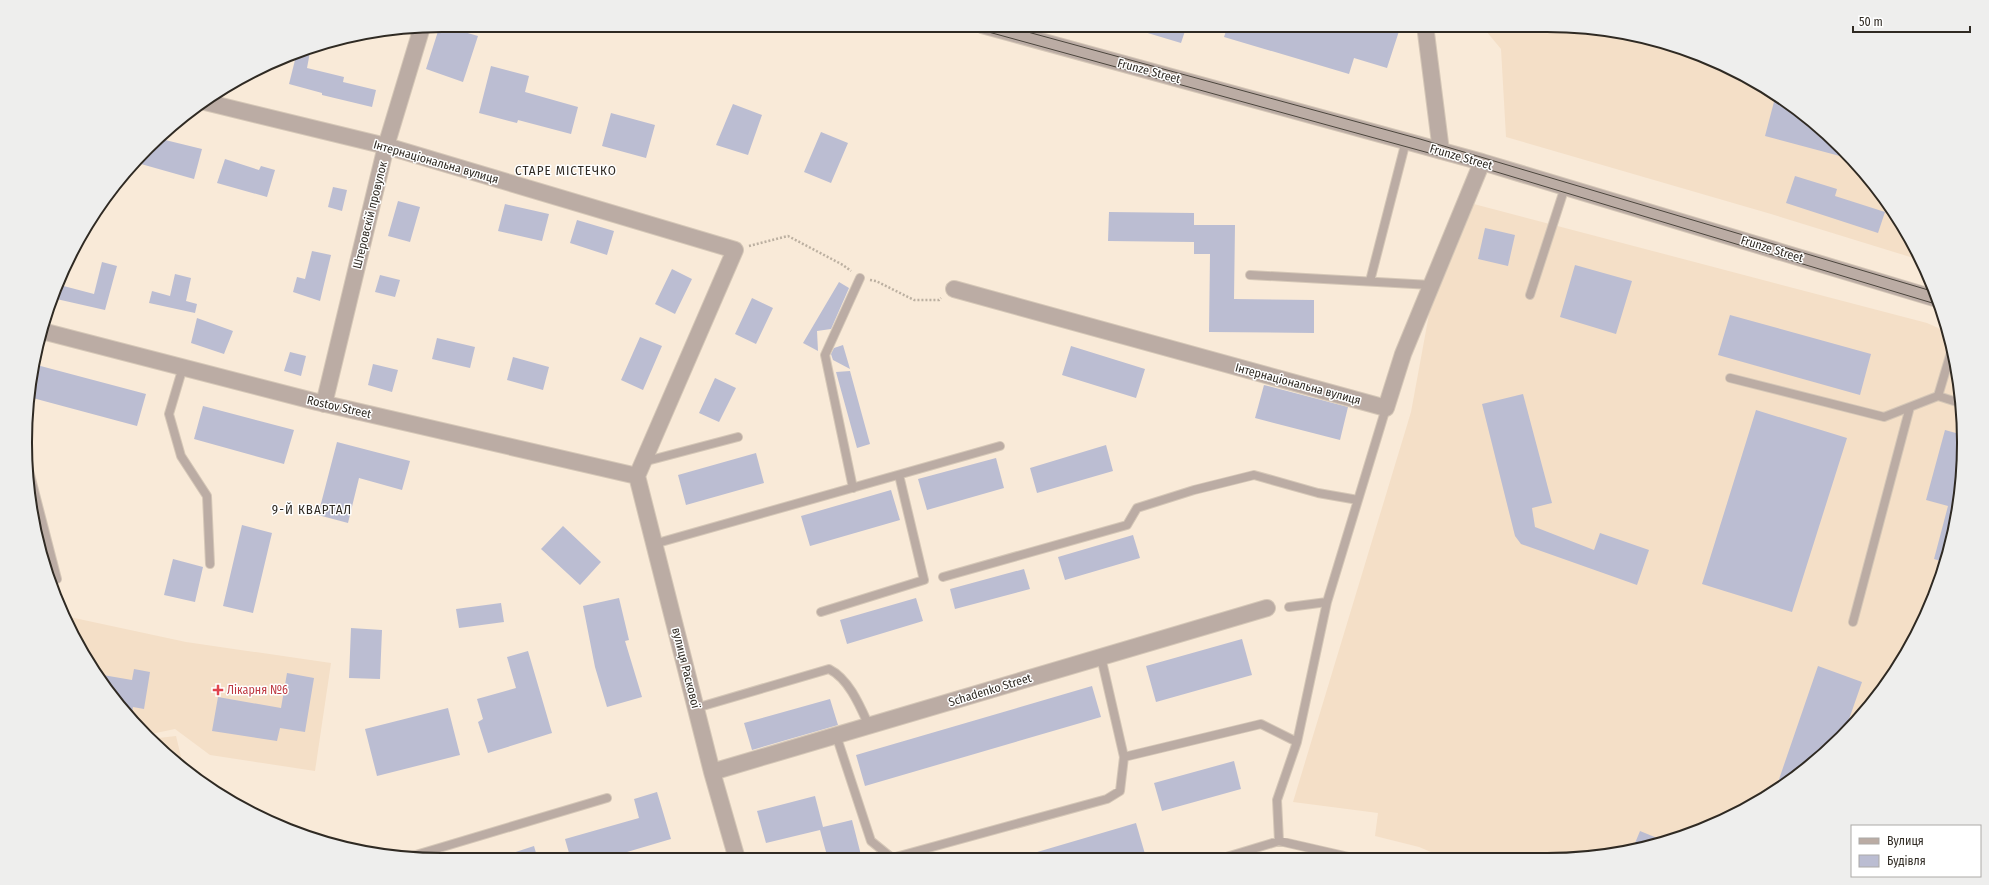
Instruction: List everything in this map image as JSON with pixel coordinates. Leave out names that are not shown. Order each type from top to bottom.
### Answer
[{"type":"street","name":"Frunze Street","points":[[1008,32],[1482,162],[1930,297]]},
{"type":"street","points":[[1426,32],[1441,151]]},
{"type":"street","name":"Штеровскій провулок","points":[[324,404],[386,146],[420,33]]},
{"type":"street","name":"Інтернаціональна вулиця","points":[[211,103],[386,146],[735,250]]},
{"type":"street","points":[[1386,408],[1403,354],[1482,162]]},
{"type":"street","points":[[637,476],[735,250]]},
{"type":"street","name":"Інтернаціональна вулиця","points":[[954,289],[1386,408]]},
{"type":"street","name":"Rostov Street","points":[[47,332],[324,404],[637,476]]},
{"type":"street","name":"вулиця Раскової","points":[[637,476],[712,772],[735,853]]},
{"type":"street","name":"Schadenko Street","points":[[712,772],[1267,608]]},
{"type":"lane","points":[[1370,281],[1406,141]]},
{"type":"lane","points":[[1530,295],[1564,187]]},
{"type":"lane","points":[[1250,274],[1432,285]]},
{"type":"lane","points":[[853,488],[825,355],[860,278]]},
{"type":"lane","points":[[1938,396],[1949,360]]},
{"type":"lane","points":[[183,367],[169,414],[181,456],[206,496],[210,564]]},
{"type":"lane","points":[[1730,378],[1884,417],[1938,396],[1954,400]]},
{"type":"lane","points":[[1853,622],[1910,407]]},
{"type":"lane","points":[[1279,841],[1277,800],[1297,742],[1327,602],[1386,408]]},
{"type":"lane","points":[[643,462],[738,437]]},
{"type":"lane","points":[[654,544],[1000,446]]},
{"type":"lane","points":[[821,612],[924,580],[899,475]]},
{"type":"lane","points":[[943,577],[1127,525],[1137,508],[1194,490],[1254,475],[1318,493],[1358,500]]},
{"type":"lane","points":[[37,500],[57,579]]},
{"type":"lane","points":[[1289,607],[1327,602]]},
{"type":"lane","points":[[910,853],[1107,799],[1120,790],[1124,757],[1101,657]]},
{"type":"lane","points":[[696,708],[829,669],[839,674],[860,707],[869,726]]},
{"type":"lane","points":[[1124,757],[1261,724],[1297,742]]},
{"type":"lane","points":[[836,735],[872,841],[886,853]]},
{"type":"lane","points":[[425,852],[607,798]]},
{"type":"lane","points":[[1239,853],[1279,841],[1332,853]]},
{"type":"path","points":[[735,250],[788,236],[843,265],[860,278],[876,281],[914,300],[939,300],[954,289]]},
{"type":"shaded area","points":[[1487,32],[1573,33],[1627,40],[1653,46],[1704,63],[1728,74],[1775,101],[1837,152],[1888,214],[1913,258],[1771,214],[1506,137],[1501,49]]},
{"type":"shaded area","points":[[1470,203],[1927,323],[1941,329],[1949,362],[1956,416],[1956,469],[1949,523],[1943,549],[1926,600],[1915,624],[1888,671],[1855,713],[1837,733],[1817,751],[1775,784],[1728,811],[1704,822],[1678,831],[1627,845],[1573,852],[1433,853],[1419,847],[1375,836],[1378,813],[1293,802],[1411,412],[1434,287]]},
{"type":"shaded area","name":"Лікарня №6","points":[[71,617],[186,642],[331,663],[315,771],[210,755],[175,729],[152,733],[101,671]]},
{"type":"shaded area","points":[[176,736],[182,759],[172,751],[158,738]]},
{"type":"building","points":[[438,32],[464,32],[478,36],[463,82],[426,69]]},
{"type":"building","points":[[1144,32],[1185,32],[1181,43]]},
{"type":"building","points":[[1226,32],[1399,32],[1387,68],[1354,58],[1349,74],[1224,37]]},
{"type":"building","points":[[310,55],[307,68],[344,77],[343,82],[376,90],[372,107],[322,95],[322,93],[289,84],[295,59]]},
{"type":"building","points":[[491,66],[529,76],[525,92],[578,107],[571,134],[518,120],[517,123],[479,113]]},
{"type":"building","points":[[1774,101],[1817,134],[1841,156],[1765,136]]},
{"type":"building","points":[[733,104],[762,115],[748,155],[716,145]]},
{"type":"building","points":[[611,113],[655,125],[646,158],[602,146]]},
{"type":"building","points":[[821,132],[848,143],[831,183],[804,172]]},
{"type":"building","points":[[165,140],[202,149],[194,179],[141,164]]},
{"type":"building","points":[[225,159],[259,170],[261,166],[275,170],[267,197],[217,183]]},
{"type":"building","points":[[1795,176],[1837,189],[1835,196],[1885,212],[1878,233],[1786,203]]},
{"type":"building","points":[[333,187],[347,190],[342,211],[328,207]]},
{"type":"building","points":[[398,201],[420,207],[410,242],[388,236]]},
{"type":"building","points":[[505,204],[549,214],[542,241],[498,231]]},
{"type":"building","points":[[1109,212],[1194,213],[1194,225],[1235,225],[1234,299],[1314,300],[1314,333],[1209,332],[1210,254],[1194,254],[1194,242],[1108,241]]},
{"type":"building","points":[[577,220],[614,231],[607,255],[570,243]]},
{"type":"building","points":[[1485,228],[1515,235],[1508,266],[1478,259]]},
{"type":"building","points":[[312,251],[331,255],[320,301],[293,292],[297,277],[305,279]]},
{"type":"building","points":[[102,262],[117,266],[105,310],[58,299],[63,286],[94,294]]},
{"type":"building","points":[[1575,265],[1632,281],[1616,334],[1560,317]]},
{"type":"building","points":[[672,269],[692,279],[675,314],[655,304]]},
{"type":"building","points":[[175,274],[191,278],[186,301],[197,304],[195,313],[149,303],[152,291],[170,296]]},
{"type":"building","points":[[380,275],[400,280],[395,297],[375,292]]},
{"type":"building","points":[[839,282],[849,288],[831,329],[817,331],[818,351],[803,343]]},
{"type":"building","points":[[752,298],[773,308],[756,344],[735,334]]},
{"type":"building","points":[[1730,315],[1871,354],[1860,395],[1718,355]]},
{"type":"building","points":[[197,318],[233,331],[224,354],[191,343]]},
{"type":"building","points":[[640,337],[662,346],[643,390],[621,380]]},
{"type":"building","points":[[437,338],[475,347],[470,368],[432,359]]},
{"type":"building","points":[[843,345],[850,369],[833,360],[831,354],[834,348]]},
{"type":"building","points":[[1071,346],[1145,369],[1136,398],[1062,375]]},
{"type":"building","points":[[290,352],[306,356],[301,376],[284,371]]},
{"type":"building","points":[[513,357],[549,367],[543,390],[507,380]]},
{"type":"building","points":[[373,364],[398,370],[392,392],[368,385]]},
{"type":"building","points":[[39,366],[146,394],[137,426],[35,399]]},
{"type":"building","points":[[850,371],[870,444],[857,448],[836,372]]},
{"type":"building","points":[[715,378],[736,388],[719,422],[699,413]]},
{"type":"building","points":[[1264,385],[1348,407],[1340,440],[1255,418]]},
{"type":"building","points":[[1523,394],[1552,503],[1532,508],[1535,527],[1594,550],[1600,533],[1649,550],[1637,585],[1521,544],[1515,536],[1482,404]]},
{"type":"building","points":[[203,406],[294,430],[284,464],[194,439]]},
{"type":"building","points":[[1756,410],[1847,438],[1792,612],[1702,584]]},
{"type":"building","points":[[1945,430],[1957,433],[1956,469],[1953,496],[1949,523],[1939,561],[1934,559],[1948,506],[1926,500]]},
{"type":"building","points":[[337,442],[410,461],[402,490],[359,478],[348,523],[318,515]]},
{"type":"building","points":[[1106,445],[1113,471],[1037,493],[1030,468]]},
{"type":"building","points":[[756,453],[764,483],[686,505],[678,475]]},
{"type":"building","points":[[996,458],[1004,488],[927,510],[918,479]]},
{"type":"building","points":[[891,490],[900,520],[810,546],[801,516]]},
{"type":"building","points":[[242,525],[272,533],[253,613],[223,606]]},
{"type":"building","points":[[563,526],[601,562],[580,585],[541,549]]},
{"type":"building","points":[[1133,535],[1140,558],[1065,580],[1058,557]]},
{"type":"building","points":[[173,559],[203,567],[195,602],[164,595]]},
{"type":"building","points":[[1024,569],[1030,589],[955,609],[950,589]]},
{"type":"building","points":[[619,598],[629,640],[625,641],[642,697],[607,707],[595,667],[583,606]]},
{"type":"building","points":[[916,598],[923,621],[847,644],[840,620]]},
{"type":"building","points":[[501,603],[504,622],[459,628],[456,609]]},
{"type":"building","points":[[351,628],[382,630],[380,679],[349,678]]},
{"type":"building","points":[[1242,639],[1252,675],[1156,702],[1146,666]]},
{"type":"building","points":[[528,651],[552,733],[488,753],[478,722],[483,719],[477,699],[516,688],[507,657]]},
{"type":"building","points":[[1818,666],[1862,682],[1849,720],[1817,751],[1778,782]]},
{"type":"building","points":[[134,669],[150,672],[144,709],[133,707],[132,711],[104,675],[132,680]]},
{"type":"building","points":[[287,673],[314,678],[305,732],[280,728],[277,741],[212,731],[218,697],[281,708]]},
{"type":"building","points":[[1092,686],[1101,717],[865,786],[856,755]]},
{"type":"building","points":[[830,699],[838,725],[752,750],[744,723]]},
{"type":"building","points":[[448,708],[460,755],[377,776],[365,729]]},
{"type":"building","points":[[1234,761],[1241,789],[1162,811],[1154,783]]},
{"type":"building","points":[[657,792],[671,839],[624,853],[569,853],[565,839],[639,818],[634,799]]},
{"type":"building","points":[[815,796],[823,827],[852,820],[860,853],[826,853],[820,830],[766,843],[757,811]]},
{"type":"building","points":[[1136,823],[1145,853],[1034,853]]},
{"type":"building","points":[[1640,831],[1657,838],[1653,839],[1635,843]]},
{"type":"building","points":[[534,846],[536,853],[512,853]]},
{"type":"tram line","points":[[988,32],[1480,167],[1932,303]]},
{"type":"tram line","points":[[1028,32],[1420,139],[1928,290]]},
{"type":"place","name":"Лікарня №6","points":[[218,690]]},
{"type":"district","name":"СТАРЕ МІСТЕЧКО","points":[[566,170]]},
{"type":"district","name":"9-Й КВАРТАЛ","points":[[312,509]]}]
